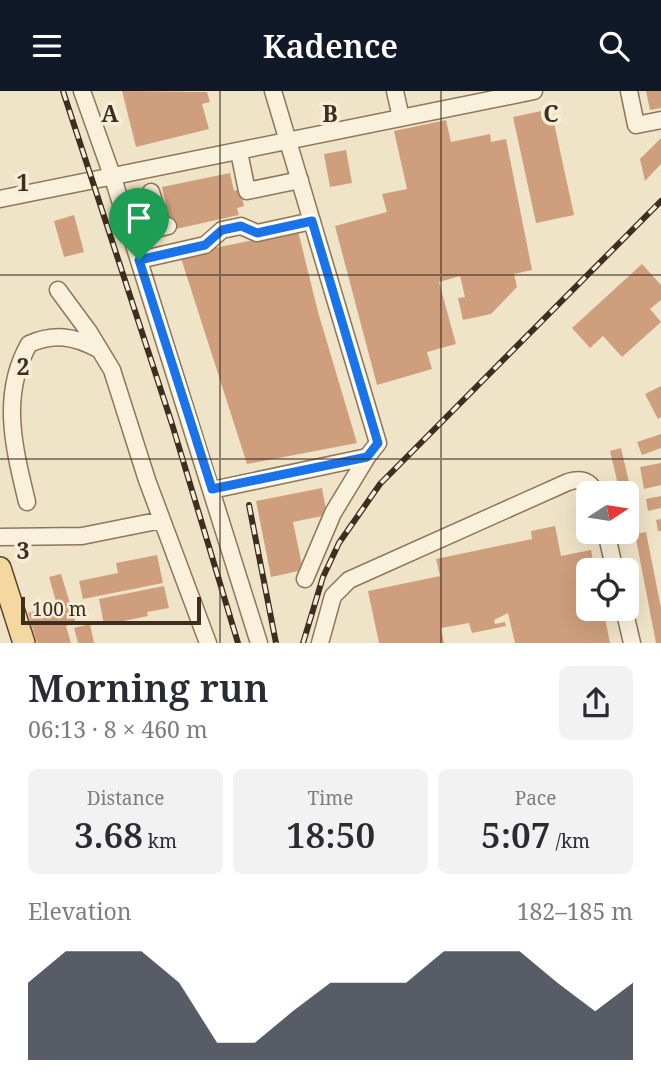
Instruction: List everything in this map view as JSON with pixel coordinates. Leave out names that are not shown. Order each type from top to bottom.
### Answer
[{"type":"main road","points":[[0,568],[24,643]]},
{"type":"street","points":[[82,91],[113,178],[259,643]]},
{"type":"street","points":[[273,91],[378,443],[333,513],[305,579]]},
{"type":"street","points":[[395,91],[401,118]]},
{"type":"street","points":[[0,199],[288,142],[494,95],[534,91]]},
{"type":"street","points":[[629,91],[636,125],[661,120]]},
{"type":"street","points":[[239,152],[247,191],[300,180]]},
{"type":"street","points":[[131,235],[165,226],[151,192]]},
{"type":"street","points":[[139,260],[205,245],[222,230],[241,226],[257,233],[312,221]]},
{"type":"street","points":[[58,290],[112,370],[162,520],[208,643]]},
{"type":"street","points":[[27,502],[8,408],[14,375],[23,353],[29,344],[43,338],[57,337],[78,338],[100,351]]},
{"type":"street","points":[[212,489],[367,457]]},
{"type":"street","points":[[320,643],[333,596],[349,580],[568,482],[577,479],[584,481]]},
{"type":"street","points":[[0,537],[82,536],[162,520]]},
{"type":"street","points":[[627,621],[632,643]]},
{"type":"building","points":[[122,91],[207,92],[210,102],[202,104],[209,129],[136,147]]},
{"type":"building","points":[[646,91],[661,91],[661,108],[650,110]]},
{"type":"building","points":[[541,111],[543,118],[549,117],[550,124],[554,123],[574,215],[536,223],[513,117]]},
{"type":"building","points":[[446,120],[451,142],[490,134],[491,142],[506,139],[532,270],[514,274],[517,287],[491,314],[463,320],[458,298],[465,297],[460,276],[439,282],[456,344],[427,352],[432,369],[377,385],[335,226],[387,212],[382,194],[407,189],[394,131]]},
{"type":"building","points":[[661,138],[661,164],[645,181],[640,159]]},
{"type":"building","points":[[346,150],[352,183],[330,187],[324,154]]},
{"type":"building","points":[[230,173],[234,191],[240,189],[244,206],[237,208],[239,215],[171,230],[162,187]]},
{"type":"building","points":[[74,215],[84,252],[64,257],[54,221]]},
{"type":"building","points":[[298,231],[318,312],[357,443],[247,464],[180,255]]},
{"type":"building","points":[[642,264],[661,285],[661,300],[650,309],[661,322],[622,357],[603,336],[590,348],[572,328]]},
{"type":"building","points":[[661,386],[661,417],[658,419],[645,394]]},
{"type":"building","points":[[661,434],[661,448],[642,455],[637,442]]},
{"type":"building","points":[[621,448],[629,481],[617,481],[610,451]]},
{"type":"building","points":[[661,463],[661,485],[644,489],[640,467]]},
{"type":"building","points":[[322,488],[327,515],[293,522],[303,570],[271,577],[256,501]]},
{"type":"building","points":[[661,496],[661,508],[648,511],[646,499]]},
{"type":"building","points":[[661,519],[661,531],[658,531],[656,520]]},
{"type":"building","points":[[555,526],[561,556],[591,550],[593,558],[576,558],[576,621],[605,621],[610,643],[515,643],[508,613],[494,620],[495,624],[505,622],[506,626],[472,633],[469,623],[441,628],[444,643],[379,643],[368,591],[440,576],[436,559],[532,539],[531,531]]},
{"type":"building","points":[[646,532],[661,608],[661,643],[656,643],[637,544],[639,533]]},
{"type":"building","points":[[157,555],[163,583],[83,599],[79,581],[118,573],[116,563]]},
{"type":"building","points":[[61,574],[76,623],[66,626],[71,643],[37,643],[28,613],[57,605],[49,577]]},
{"type":"building","points":[[164,586],[169,608],[147,612],[148,616],[104,625],[99,599]]},
{"type":"building","points":[[90,624],[94,643],[78,643],[74,628]]},
{"type":"railway","points":[[63,91],[172,424],[238,643]]},
{"type":"railway","points":[[303,643],[323,577],[339,543],[380,484],[661,201]]},
{"type":"railway","points":[[249,505],[276,643]]},
{"type":"route","points":[[312,221],[378,443],[375,450],[367,457],[212,489],[139,260],[205,245],[222,230],[241,226],[257,233],[312,221]]}]
